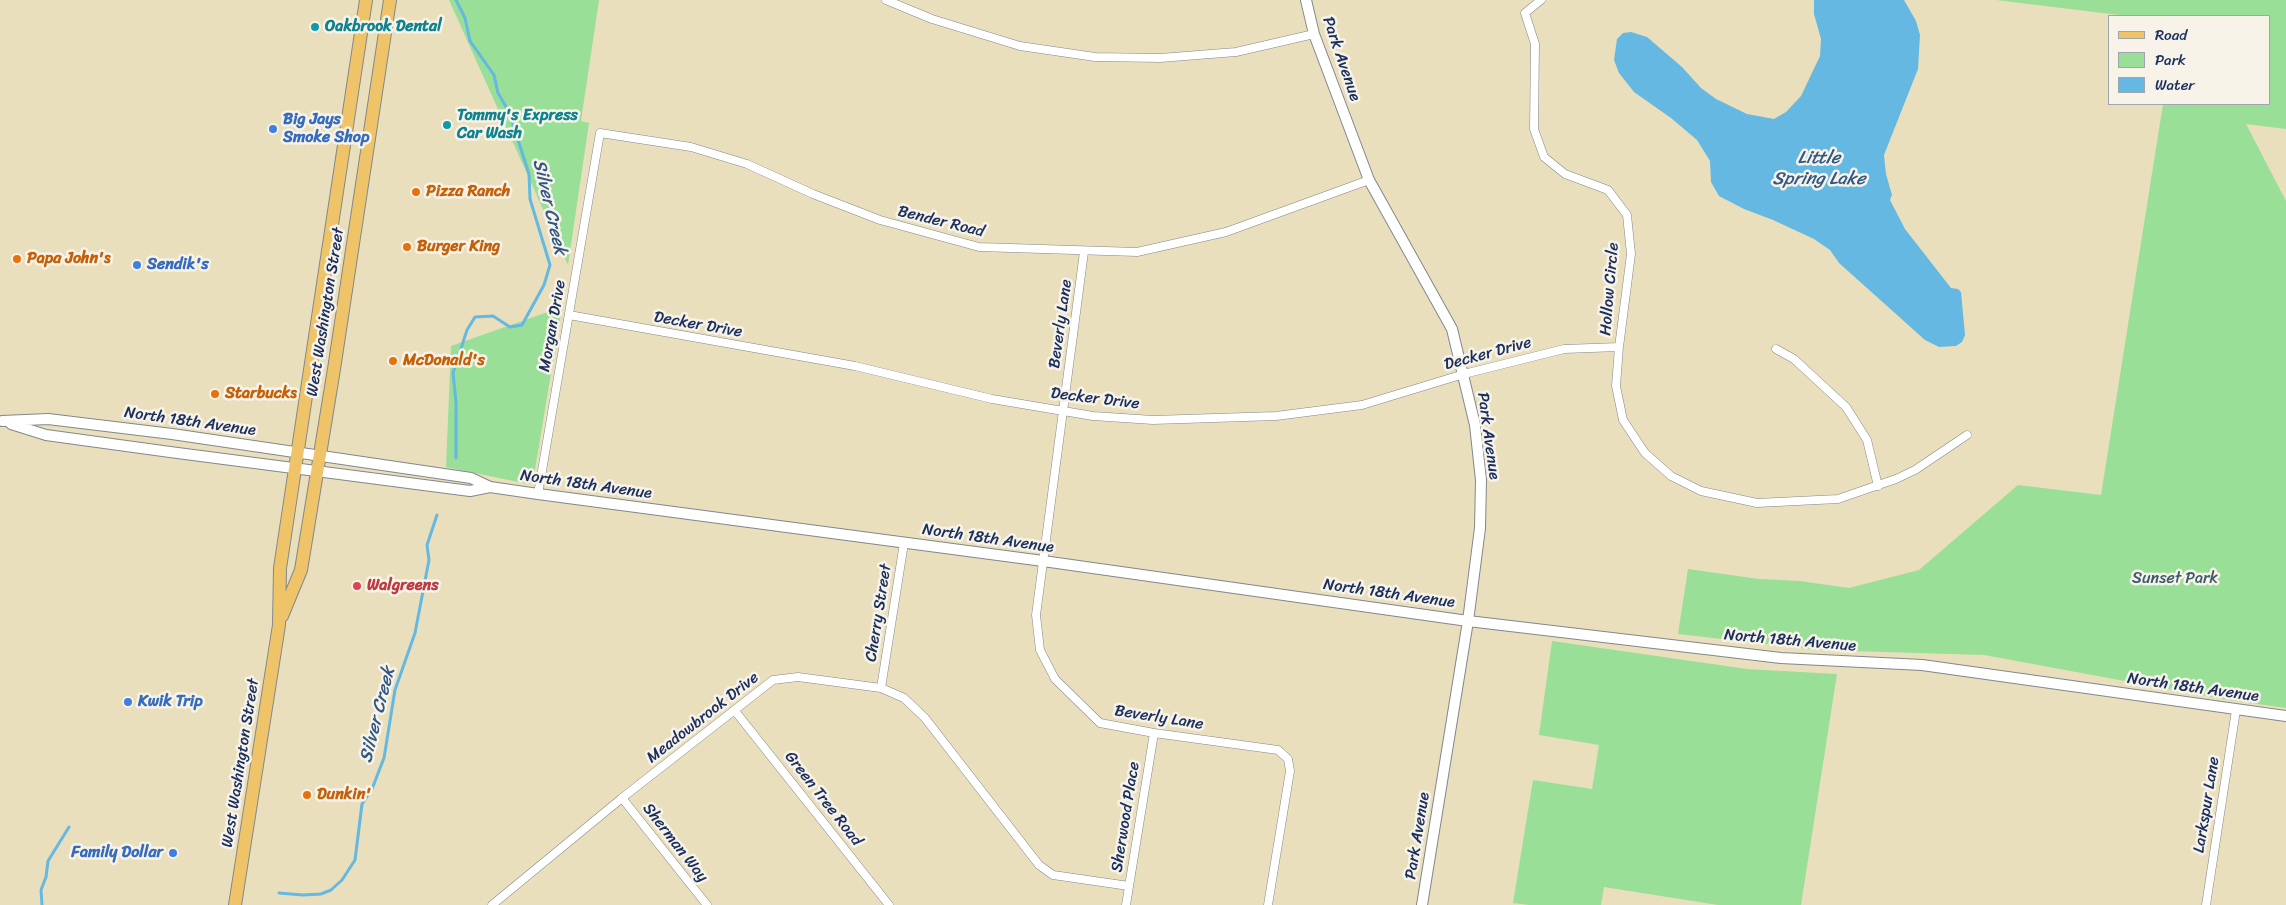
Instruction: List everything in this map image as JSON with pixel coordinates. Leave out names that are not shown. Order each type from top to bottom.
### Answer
[{"type":"main road","name":"West Washington Street","points":[[235,905],[279,625],[280,568],[366,0]]},
{"type":"main road","name":"West Washington Street","points":[[279,625],[301,570],[390,0]]},
{"type":"street","points":[[886,0],[932,19],[1020,46],[1095,57],[1160,58],[1236,52],[1314,34]]},
{"type":"street","name":"Park Avenue","points":[[1306,0],[1314,34],[1369,180],[1452,329],[1475,425],[1481,480],[1480,528],[1468,621],[1422,905]]},
{"type":"street","name":"Hollow Circle","points":[[1541,0],[1525,13],[1535,44],[1534,129],[1544,157],[1565,174],[1608,190],[1627,215],[1631,254],[1616,386],[1623,420],[1645,453],[1671,476],[1701,491],[1757,503],[1838,499],[1878,486],[1915,470],[1967,435]]},
{"type":"street","name":"Bender Road","points":[[600,133],[691,147],[747,164],[813,194],[880,220],[979,247],[1084,252],[1137,252],[1226,232],[1369,180]]},
{"type":"street","name":"Morgan Drive","points":[[538,494],[600,133]]},
{"type":"street","name":"Beverly Lane","points":[[1084,252],[1036,616],[1040,650],[1055,679],[1100,723],[1154,733],[1278,750],[1288,758],[1290,771],[1268,905]]},
{"type":"street","name":"Decker Drive","points":[[569,315],[855,366],[992,399],[1093,416],[1153,420],[1276,416],[1362,405],[1464,374],[1564,349],[1619,347]]},
{"type":"street","points":[[1776,349],[1794,359],[1846,407],[1867,440],[1878,486]]},
{"type":"street","name":"North 18th Avenue","points":[[1,421],[48,419],[298,452],[471,478],[490,487],[538,494],[1043,561],[1468,621],[1781,658],[1922,665],[2286,716]]},
{"type":"street","name":"North 18th Avenue","points":[[1,421],[46,434],[317,471],[470,491],[490,487]]},
{"type":"street","name":"Cherry Street","points":[[881,688],[904,543]]},
{"type":"street","name":"Meadowbrook Drive","points":[[492,905],[622,798],[773,680],[798,677],[881,688],[904,698],[925,718],[1039,865],[1054,875],[1129,886]]},
{"type":"street","name":"Green Tree Road","points":[[735,710],[889,905]]},
{"type":"street","name":"Larkspur Lane","points":[[2206,905],[2236,710]]},
{"type":"street","name":"Sherwood Place","points":[[1126,905],[1154,733]]},
{"type":"street","name":"Sherman Way","points":[[622,798],[707,905]]},
{"type":"green space","points":[[449,0],[599,0],[581,121],[589,123],[568,265]]},
{"type":"green space","name":"Sunset Park","points":[[1996,0],[2286,0],[2286,129],[2246,124],[2286,201],[2286,708],[2222,699],[1984,655],[1818,650],[1678,634],[1688,569],[1759,579],[1800,581],[1849,588],[1919,570],[2018,485],[2101,495],[2163,105],[2271,105],[2271,15],[2119,15]]},
{"type":"green space","points":[[562,307],[533,482],[529,484],[523,483],[446,467],[451,346]]},
{"type":"green space","points":[[1552,641],[1747,669],[1837,674],[1801,905],[1718,905],[1604,887],[1601,905],[1529,905],[1513,903],[1533,780],[1592,789],[1599,745],[1539,735]]},
{"type":"water","name":"Little Spring Lake","points":[[1814,0],[1904,0],[1916,21],[1920,35],[1918,69],[1884,155],[1886,174],[1892,195],[1890,200],[1905,229],[1951,288],[1958,289],[1961,292],[1965,335],[1962,342],[1956,346],[1939,347],[1925,340],[1839,263],[1830,250],[1814,239],[1744,209],[1719,196],[1711,182],[1710,161],[1697,140],[1671,118],[1634,92],[1619,73],[1614,60],[1617,39],[1623,33],[1631,32],[1647,37],[1682,67],[1701,88],[1716,99],[1747,114],[1774,119],[1786,112],[1801,96],[1820,56],[1821,39],[1814,14]]},
{"type":"waterway","name":"Silver Creek","points":[[456,0],[465,18],[470,41],[494,75],[498,93],[509,112],[529,174],[530,199],[550,265],[544,285],[522,325],[510,327],[493,316],[475,317],[467,330],[453,373],[456,402],[456,458]]},
{"type":"waterway","name":"Silver Creek","points":[[279,893],[321,894],[331,890],[342,880],[355,860],[362,804],[372,789],[384,758],[395,690],[415,633],[429,560],[427,545],[437,515]]},
{"type":"waterway","name":"Silver Creek","points":[[42,905],[41,890],[46,877],[48,861],[69,827]]},
{"type":"place","name":"Oakbrook Dental","points":[[315,27]]},
{"type":"place","name":"Tommy's Express Car Wash","points":[[447,125]]},
{"type":"place","name":"Big Jays Smoke Shop","points":[[273,129]]},
{"type":"place","name":"Pizza Ranch","points":[[416,192]]},
{"type":"place","name":"Burger King","points":[[407,247]]},
{"type":"place","name":"Papa John's","points":[[17,259]]},
{"type":"place","name":"Sendik's","points":[[137,265]]},
{"type":"place","name":"McDonald's","points":[[393,361]]},
{"type":"place","name":"Starbucks","points":[[215,394]]},
{"type":"place","name":"Walgreens","points":[[357,586]]},
{"type":"place","name":"Kwik Trip","points":[[128,702]]},
{"type":"place","name":"Dunkin'","points":[[307,795]]},
{"type":"place","name":"Family Dollar","points":[[173,853]]}]
